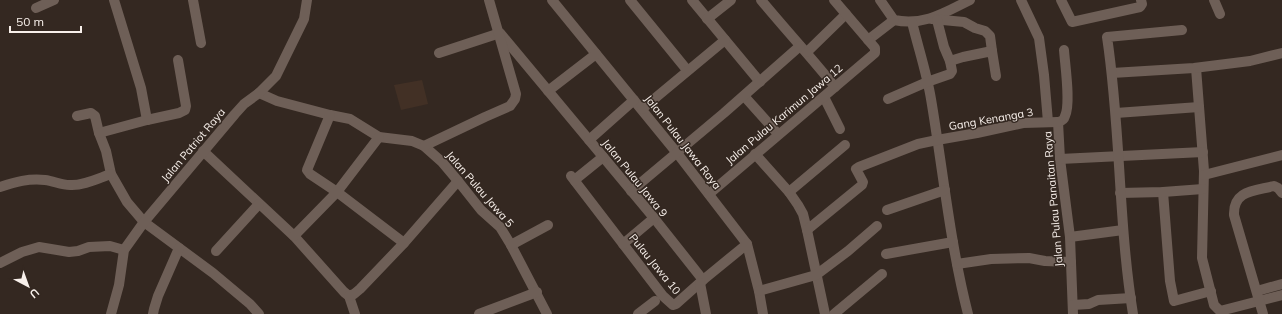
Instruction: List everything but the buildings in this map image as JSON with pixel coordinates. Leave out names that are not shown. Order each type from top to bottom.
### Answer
[{"type":"street","points":[[36,8],[54,0]]},
{"type":"street","points":[[114,0],[141,88],[148,120]]},
{"type":"street","points":[[193,0],[200,43]]},
{"type":"street","name":"Jalan Patriot Raya","points":[[111,314],[124,250],[144,222],[244,104],[259,93],[276,76],[304,19],[307,0]]},
{"type":"street","points":[[259,93],[276,101],[350,119],[379,137],[412,141],[424,146],[510,106],[515,100],[516,94],[500,33],[489,0]]},
{"type":"street","points":[[692,0],[760,82]]},
{"type":"street","points":[[707,19],[730,0]]},
{"type":"street","points":[[880,0],[894,20]]},
{"type":"street","points":[[934,20],[970,0]]},
{"type":"street","name":"Jalan Pulau Panaitan Raya","points":[[1021,0],[1039,38],[1044,74],[1060,159],[1070,237],[1073,310]]},
{"type":"street","points":[[1065,1],[1072,22],[1140,7],[1142,4],[1141,0]]},
{"type":"street","points":[[1214,0],[1220,14]]},
{"type":"street","name":"Jalan Pulau Jawa Raya","points":[[554,1],[677,153],[747,244],[759,291],[763,314]]},
{"type":"street","points":[[632,1],[687,70]]},
{"type":"street","points":[[765,2],[835,86]]},
{"type":"street","points":[[839,2],[846,14],[868,40],[894,20],[912,22],[934,20],[964,22],[985,31],[990,36],[996,76]]},
{"type":"street","points":[[631,191],[760,82],[846,14]]},
{"type":"street","points":[[888,99],[951,73],[950,61],[934,20]]},
{"type":"street","points":[[912,22],[931,97],[953,242],[968,314]]},
{"type":"street","points":[[1133,314],[1123,230],[1116,113],[1107,37],[1182,30]]},
{"type":"street","points":[[439,53],[500,33]]},
{"type":"street","name":"Jalan Pulau Jawa 9","points":[[500,33],[654,218],[702,281]]},
{"type":"street","points":[[642,109],[687,70],[725,40]]},
{"type":"street","name":"Jalan Pulau Karimun Jawa 12","points":[[709,194],[875,53],[875,48],[868,40]]},
{"type":"street","points":[[1053,122],[1064,120],[1067,112],[1064,50]]},
{"type":"street","points":[[950,61],[963,56],[992,51]]},
{"type":"street","points":[[1112,73],[1196,68],[1250,61],[1282,52]]},
{"type":"street","points":[[548,91],[596,54]]},
{"type":"street","points":[[99,133],[185,110],[186,106],[178,60]]},
{"type":"street","points":[[1196,68],[1204,175],[1202,258],[1214,306],[1220,311],[1282,295]]},
{"type":"street","points":[[744,96],[778,134]]},
{"type":"street","points":[[824,97],[840,129]]},
{"type":"street","points":[[589,140],[634,100]]},
{"type":"street","points":[[1116,113],[1199,107]]},
{"type":"street","points":[[77,116],[91,113],[96,116],[99,133],[106,151],[111,174],[127,202],[144,222],[213,273],[250,304],[259,314]]},
{"type":"street","points":[[330,115],[307,170],[310,174],[337,192],[404,243]]},
{"type":"street","name":"Gang Kenanga 3","points":[[807,230],[862,185],[864,182],[856,169],[859,166],[918,144],[1023,123],[1053,122]]},
{"type":"street","points":[[294,236],[337,192],[379,137]]},
{"type":"street","points":[[789,192],[845,145]]},
{"type":"street","name":"Jalan Pulau Jawa 5","points":[[424,146],[442,162],[481,210],[500,227],[537,292],[547,314]]},
{"type":"street","points":[[203,151],[294,236],[349,296],[355,314]]},
{"type":"street","points":[[1060,159],[1203,152]]},
{"type":"street","points":[[756,154],[789,192],[798,205],[807,230],[825,314]]},
{"type":"street","points":[[1204,175],[1282,155]]},
{"type":"street","name":"Pulau Jawa 10","points":[[603,157],[577,178],[573,179],[663,296],[673,305],[747,244]]},
{"type":"street","points":[[0,187],[13,182],[29,179],[46,180],[71,186],[93,181],[111,174]]},
{"type":"street","points":[[349,296],[360,289],[404,243],[458,181]]},
{"type":"street","points":[[1263,314],[1234,215],[1235,204],[1238,198],[1243,194],[1274,186],[1282,193]]},
{"type":"street","points":[[1120,193],[1203,189]]},
{"type":"street","points":[[887,210],[945,190]]},
{"type":"street","points":[[1163,192],[1170,281],[1174,301],[1211,291]]},
{"type":"street","points":[[216,251],[259,204]]},
{"type":"street","points":[[623,244],[654,218]]},
{"type":"street","points":[[511,244],[548,225]]},
{"type":"street","points":[[759,291],[816,275],[848,251],[877,226]]},
{"type":"street","points":[[1070,237],[1123,230]]},
{"type":"street","points":[[886,254],[953,242]]},
{"type":"street","points":[[0,263],[22,252],[40,247],[69,252],[89,247],[110,246],[124,250]]},
{"type":"street","points":[[153,314],[158,296],[179,248]]},
{"type":"street","points":[[957,264],[991,259],[1029,258],[1045,261],[1071,262]]},
{"type":"street","points":[[834,314],[882,274]]},
{"type":"street","points":[[702,281],[706,314]]},
{"type":"street","points":[[1257,291],[1282,284]]},
{"type":"street","points":[[479,314],[537,292]]},
{"type":"street","points":[[1073,310],[1098,300],[1131,298]]},
{"type":"street","points":[[638,314],[655,301]]},
{"type":"shaded area","points":[[422,80],[428,104],[401,110],[394,85]]}]
